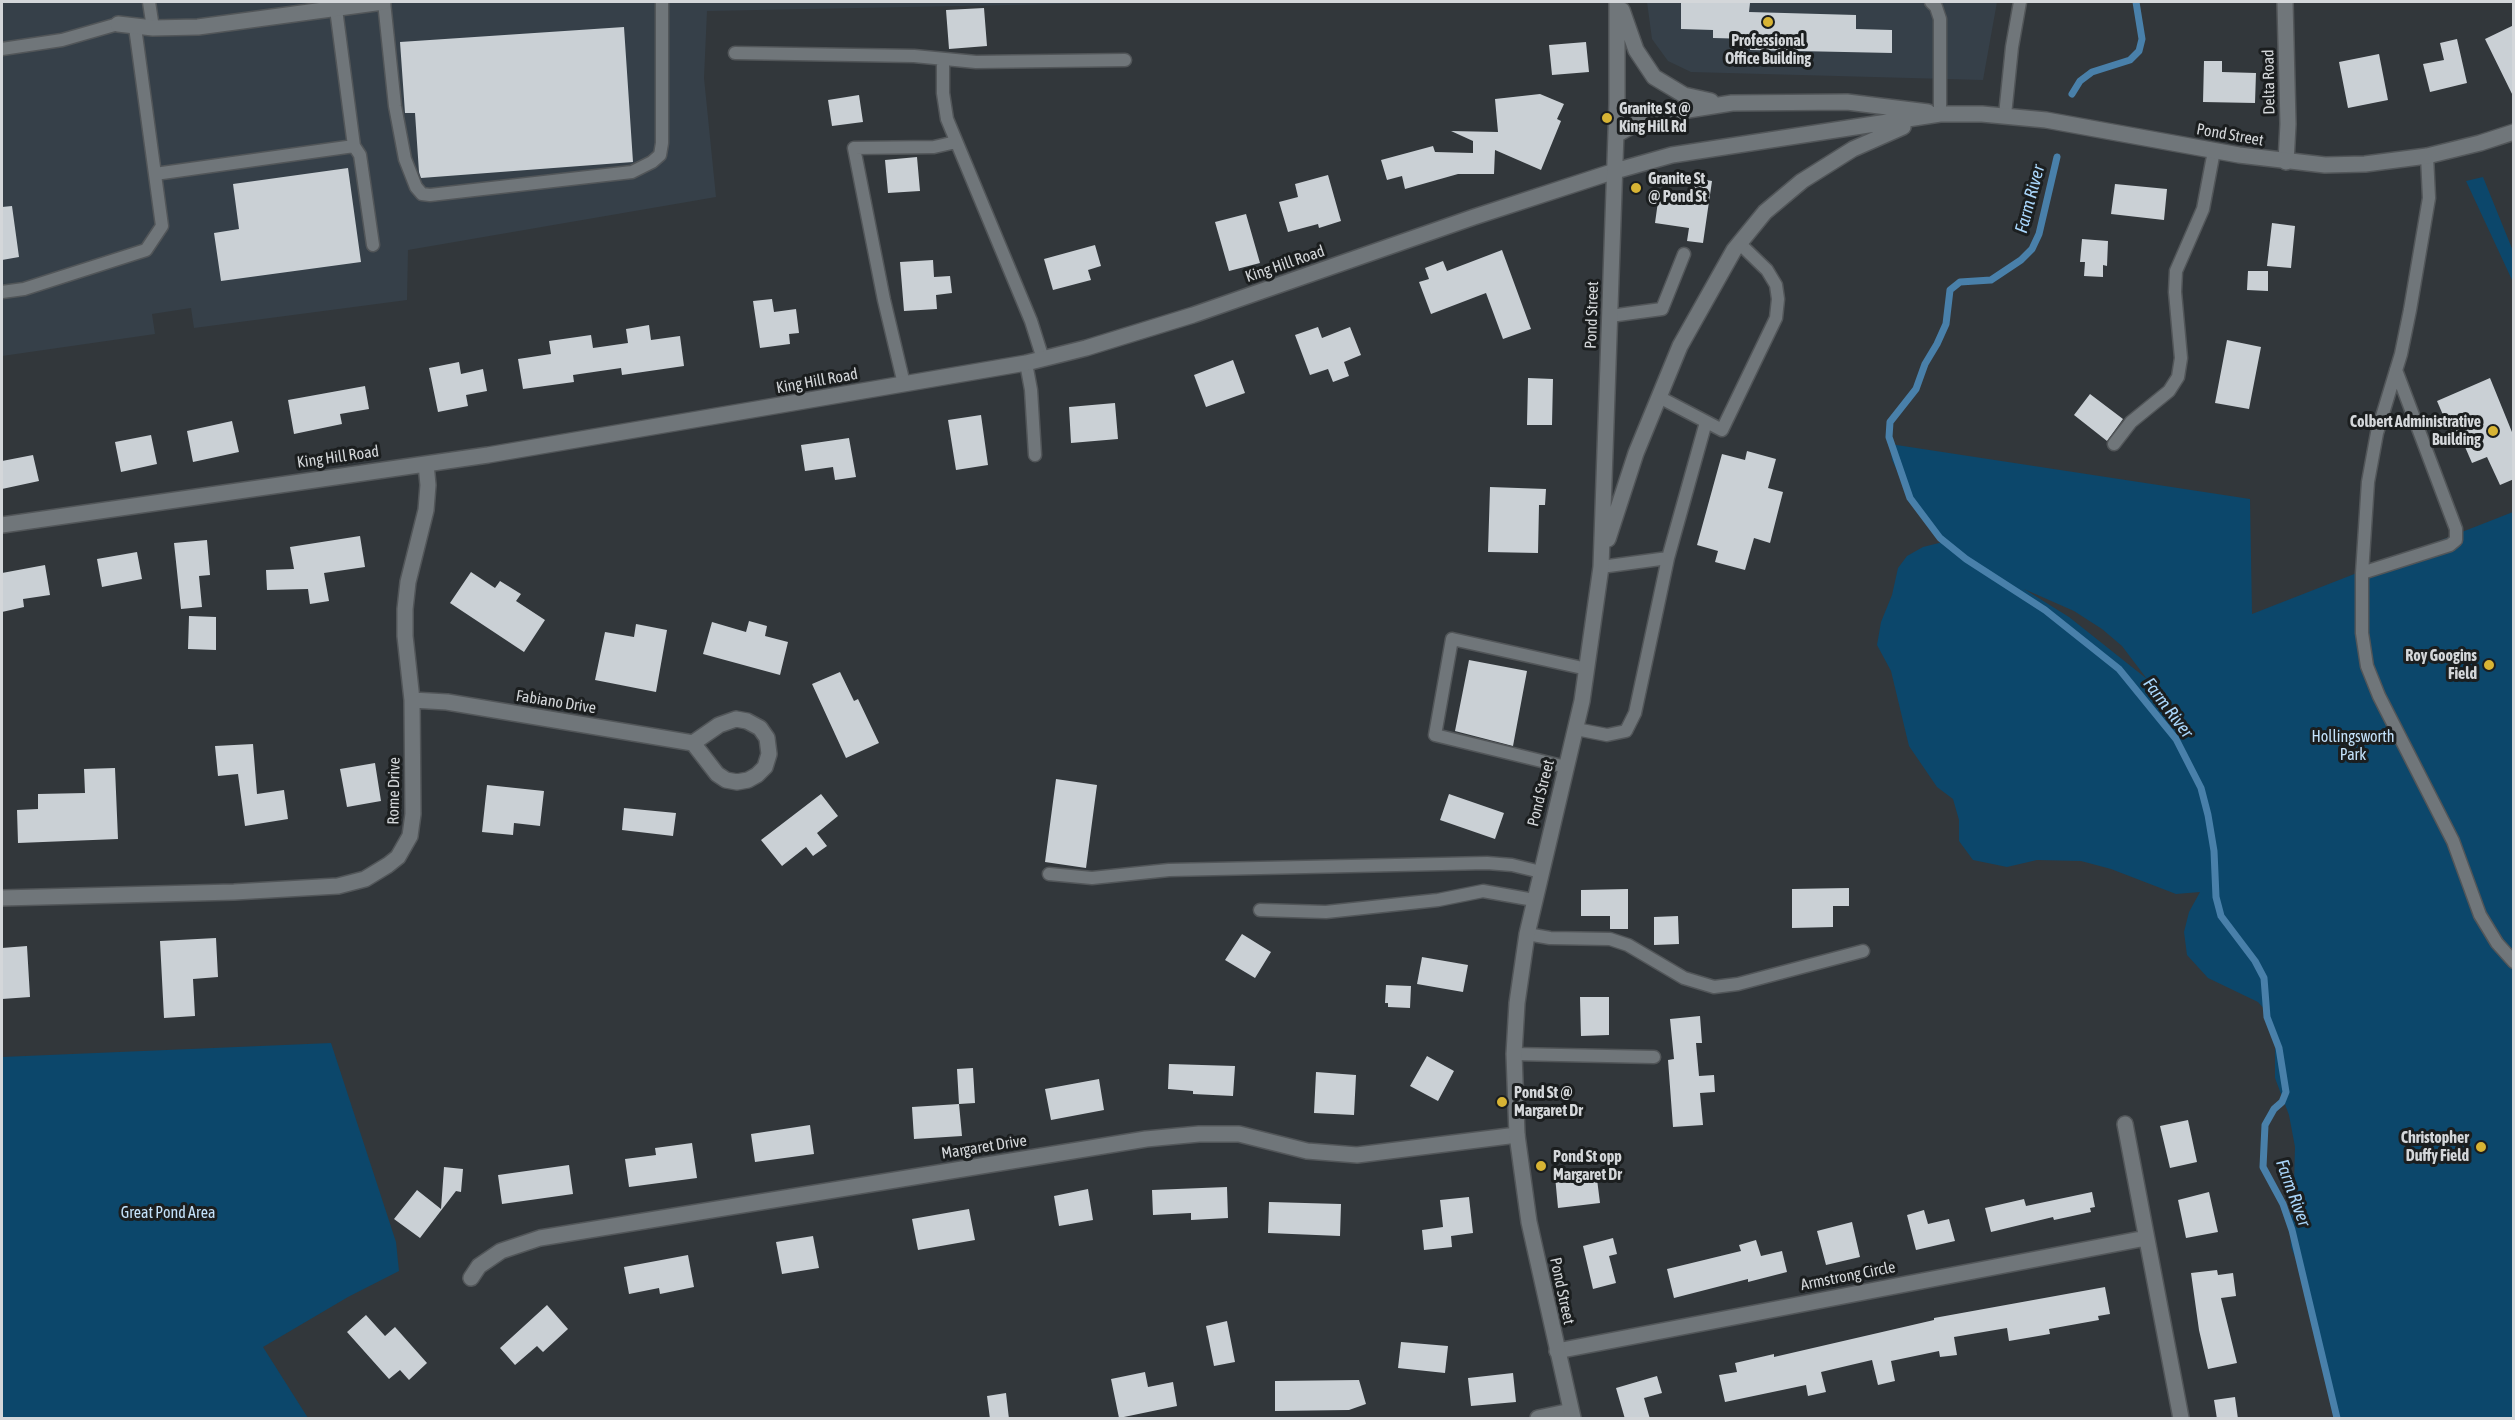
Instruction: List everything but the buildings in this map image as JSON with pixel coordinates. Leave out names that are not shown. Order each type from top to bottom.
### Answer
[{"type":"street","points":[[118,24],[153,28],[208,26],[384,2]]},
{"type":"street","points":[[1619,2],[1632,42],[1642,62],[1654,77],[1684,95],[1708,101],[1732,103]]},
{"type":"street","points":[[1616,135],[1619,2]]},
{"type":"street","name":"Delta Road","points":[[2285,2],[2288,124],[2286,162]]},
{"type":"street","name":"Pond Street","points":[[1572,1415],[1531,1232],[1517,1135],[1514,1054],[1517,1003],[1527,934],[1576,729],[1601,567],[1616,135],[1637,123],[1663,115],[1732,103],[1847,102],[1887,105],[1940,114],[2005,115],[2068,123],[2214,151],[2286,162],[2345,165],[2427,156],[2464,148],[2514,132]]},
{"type":"street","points":[[1601,567],[1627,479],[1659,397],[1691,324],[1739,243],[1777,201],[1818,170],[1879,136],[1940,114]]},
{"type":"street","name":"Pond Street","points":[[1615,171],[1672,155],[1940,114]]},
{"type":"street","name":"King Hill Road","points":[[2,525],[426,464],[1026,363],[1182,318],[1615,171]]},
{"type":"street","name":"Rome Drive","points":[[2,898],[261,891],[338,886],[365,879],[388,866],[398,857],[410,836],[413,814],[412,699],[405,636],[405,609],[408,582],[427,503],[426,464]]},
{"type":"street","name":"Fabiano Drive","points":[[412,699],[447,702],[693,743]]},
{"type":"street","points":[[741,720],[756,725],[764,734],[769,754],[765,767],[757,775],[748,780],[732,781],[717,774],[693,743],[725,722],[741,720]]},
{"type":"street","points":[[2124,1124],[2181,1419]]},
{"type":"street","name":"Margaret Drive","points":[[471,1278],[479,1266],[501,1251],[540,1238],[1135,1141],[1199,1134],[1230,1134],[1258,1138],[1307,1151],[1357,1155],[1517,1135]]},
{"type":"street","name":"Armstrong Circle","points":[[1557,1351],[2146,1238]]},
{"type":"street","points":[[1538,1419],[1572,1415]]},
{"type":"lane","points":[[149,2],[153,28]]},
{"type":"lane","points":[[384,2],[395,106],[403,149],[416,187],[422,194],[430,195],[632,172],[652,162],[660,155],[662,143],[662,2]]},
{"type":"lane","points":[[1931,2],[1936,7],[1940,19],[1940,114]]},
{"type":"lane","points":[[2005,115],[2012,47],[2020,2]]},
{"type":"lane","points":[[336,9],[354,146],[360,155],[373,245]]},
{"type":"lane","points":[[2,49],[62,40],[118,24]]},
{"type":"lane","points":[[2,292],[24,289],[146,250],[162,226],[135,27]]},
{"type":"lane","points":[[735,53],[914,56],[976,62],[1125,60]]},
{"type":"lane","points":[[943,60],[944,107],[956,142],[1031,321],[1042,359]]},
{"type":"lane","points":[[904,384],[884,300],[854,148],[934,147],[956,142]]},
{"type":"lane","points":[[155,174],[354,146]]},
{"type":"lane","points":[[2114,444],[2131,422],[2169,391],[2178,377],[2181,358],[2175,292],[2176,271],[2203,209],[2214,151]]},
{"type":"lane","points":[[2427,156],[2429,198],[2410,310],[2396,370],[2380,420],[2371,464],[2362,573],[2362,633],[2372,680],[2450,835],[2480,915],[2497,943],[2514,962]]},
{"type":"lane","points":[[1659,397],[1722,430],[1776,318],[1778,299],[1776,285],[1767,270],[1739,243]]},
{"type":"lane","points":[[1610,316],[1662,309],[1684,254]]},
{"type":"lane","points":[[1026,363],[1031,390],[1035,455]]},
{"type":"lane","points":[[2362,573],[2450,545],[2456,540],[2456,529],[2396,370]]},
{"type":"lane","points":[[1576,729],[1607,735],[1626,731],[1635,713],[1668,558],[1706,422]]},
{"type":"lane","points":[[1601,567],[1668,558]]},
{"type":"lane","points":[[1566,767],[1435,735],[1452,639],[1587,669]]},
{"type":"lane","points":[[1049,874],[1092,878],[1169,870],[1487,863],[1512,865],[1541,872]]},
{"type":"lane","points":[[1260,910],[1326,912],[1438,900],[1483,891],[1534,900]]},
{"type":"lane","points":[[1527,934],[1550,938],[1602,939],[1619,942],[1684,978],[1714,987],[1738,984],[1863,951]]},
{"type":"lane","points":[[1514,1054],[1654,1057]]},
{"type":"shaded area","points":[[2,2],[1162,2],[707,11],[704,78],[716,197],[408,250],[407,300],[194,328],[191,308],[152,314],[155,334],[2,356]]},
{"type":"shaded area","points":[[1647,2],[1997,2],[1983,80],[1691,72],[1668,61],[1652,39]]},
{"type":"green space","points":[[2483,177],[2513,251],[2513,282],[2466,181]]},
{"type":"green space","name":"Hollingsworth Park","points":[[1890,444],[2250,499],[2252,614],[2513,512],[2513,1418],[2338,1418],[2325,1382],[2311,1298],[2291,1247],[2295,1147],[2289,1115],[2275,1078],[2275,1046],[2271,1025],[2266,1011],[2258,1002],[2208,978],[2187,955],[2184,932],[2189,912],[2200,892],[2176,894],[2111,869],[2081,861],[2037,860],[2007,867],[1973,860],[1959,841],[1959,820],[1953,799],[1937,787],[1909,746],[1891,671],[1877,645],[1881,622],[1892,595],[1898,568],[1907,556],[1923,547],[1943,542],[1900,477],[1892,460]],"holes":[[[2024,589],[2074,611],[2102,629],[2122,646],[2147,679],[2069,617]]]},
{"type":"green space","name":"Great Pond Area","points":[[331,1043],[396,1242],[399,1271],[348,1297],[263,1347],[308,1418],[2,1418],[2,1057]]},
{"type":"waterway","name":"Farm River","points":[[2072,94],[2080,81],[2092,72],[2130,60],[2139,51],[2142,39],[2136,2]]},
{"type":"waterway","name":"Farm River","points":[[2057,157],[2039,234],[2032,249],[2021,260],[1991,280],[1960,282],[1950,290],[1946,324],[1925,364],[1916,389],[1890,422],[1889,437],[1910,498],[1940,538],[1966,559],[2045,610],[2119,669],[2176,739],[2201,788],[2214,851],[2216,897],[2221,916],[2255,961],[2264,978],[2267,1017],[2279,1048],[2286,1092],[2282,1102],[2274,1109],[2265,1125],[2263,1167],[2283,1204],[2292,1230],[2337,1418]]},
{"type":"place","name":"Professional Office Building","points":[[1768,22]]},
{"type":"place","name":"Granite St @ King Hill Rd","points":[[1607,118]]},
{"type":"place","name":"Granite St @ Pond St","points":[[1636,188]]},
{"type":"place","name":"Colbert Administrative Building","points":[[2493,431]]},
{"type":"place","name":"Roy Googins Field","points":[[2489,665]]},
{"type":"place","name":"Pond St @ Margaret Dr","points":[[1502,1102]]},
{"type":"place","name":"Christopher Duffy Field","points":[[2481,1147]]},
{"type":"place","name":"Pond St opp Margaret Dr","points":[[1541,1166]]}]
